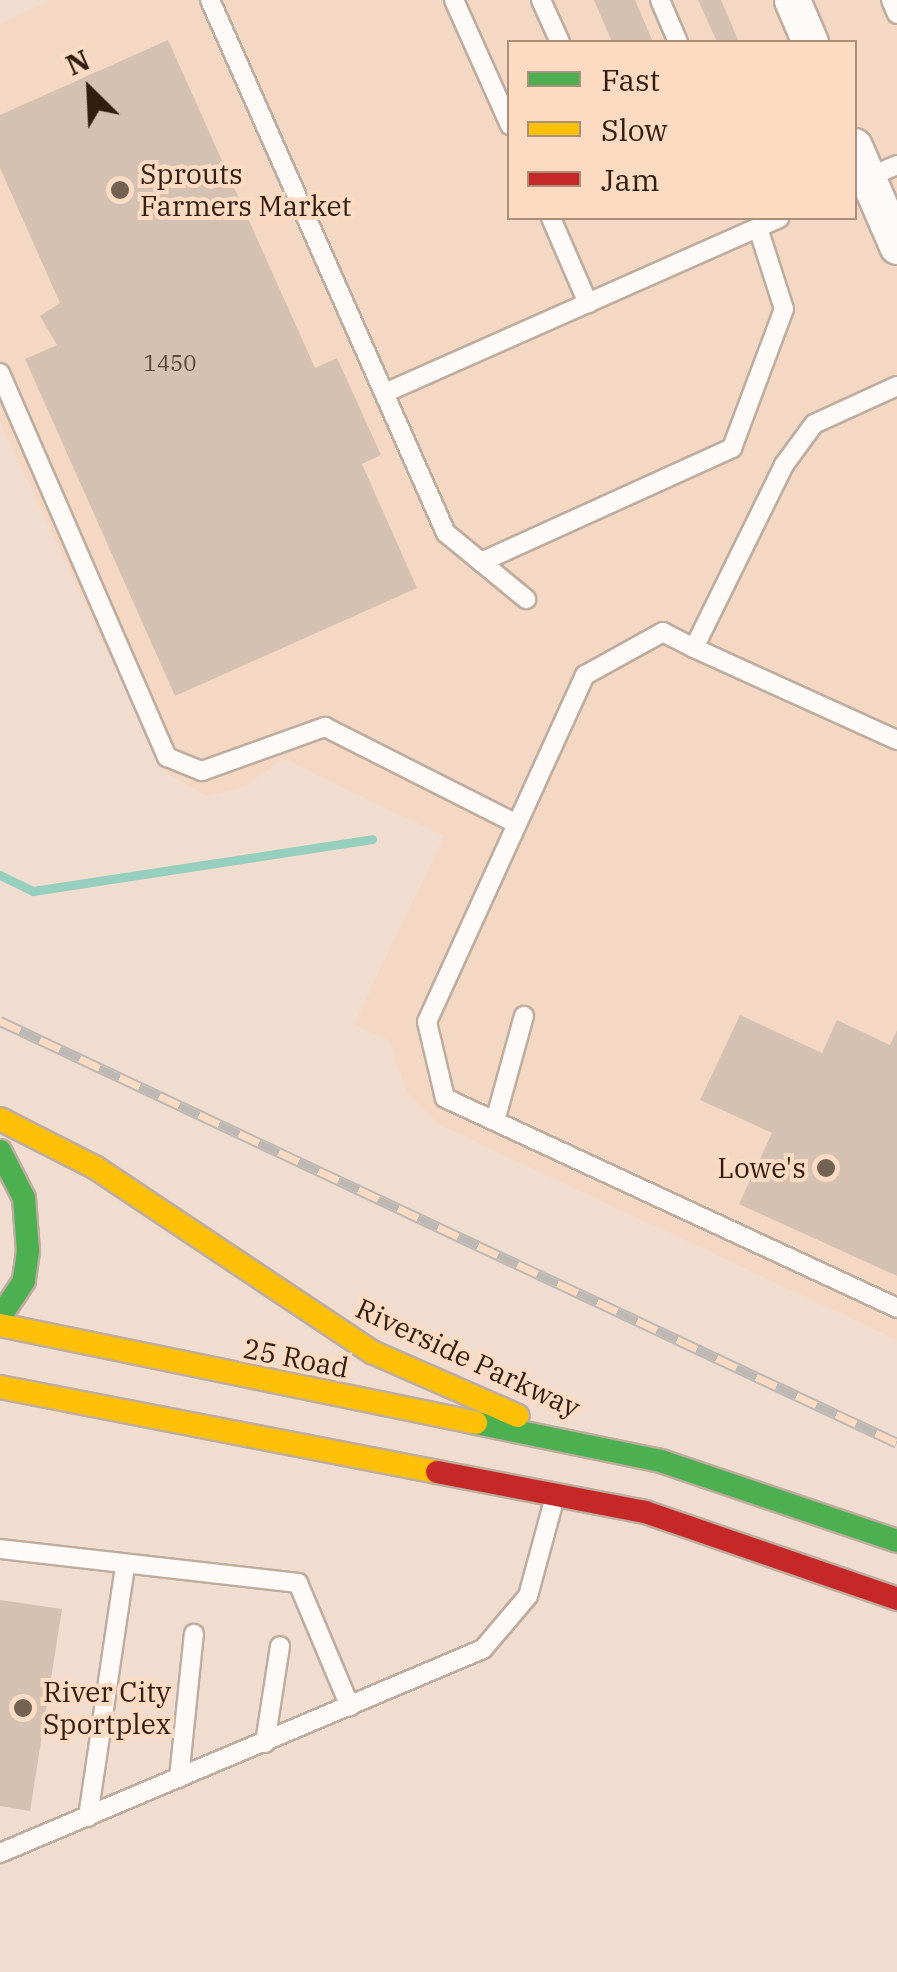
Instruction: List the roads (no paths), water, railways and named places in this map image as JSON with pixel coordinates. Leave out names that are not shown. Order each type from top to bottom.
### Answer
[{"type":"main road","name":"Riverside Parkway","points":[[0,1119],[96,1168],[372,1352],[568,1469],[897,1599]]},
{"type":"main road","points":[[0,1152],[16,1174],[25,1216],[24,1281],[0,1317]]},
{"type":"main road","points":[[0,1243],[25,1216]]},
{"type":"main road","name":"25 Road","points":[[0,1325],[568,1469]]},
{"type":"main road","points":[[0,1387],[190,1422]]},
{"type":"main road","points":[[0,1406],[190,1422],[568,1469]]},
{"type":"main road","name":"Riverside Parkway","points":[[568,1469],[735,1480],[897,1541]]},
{"type":"street","points":[[792,0],[809,40]]},
{"type":"street","points":[[868,168],[897,246]]},
{"type":"lane","points":[[210,0],[236,75],[388,392],[446,533],[526,599]]},
{"type":"lane","points":[[454,0],[507,118]]},
{"type":"lane","points":[[541,0],[559,40]]},
{"type":"lane","points":[[660,0],[677,40]]},
{"type":"lane","points":[[891,0],[897,14]]},
{"type":"lane","points":[[551,220],[588,303]]},
{"type":"lane","points":[[388,392],[774,220]]},
{"type":"lane","points":[[482,562],[732,448],[784,309],[758,228]]},
{"type":"lane","points":[[0,372],[167,757],[202,771],[325,727],[517,824]]},
{"type":"lane","points":[[694,648],[784,465],[814,424],[897,386]]},
{"type":"lane","points":[[897,740],[663,632],[585,675],[426,1022],[445,1098],[897,1308]]},
{"type":"lane","points":[[495,1121],[524,1016]]},
{"type":"lane","points":[[0,1853],[350,1707],[501,1634],[528,1596],[568,1469]]},
{"type":"lane","points":[[0,1550],[298,1583],[350,1707]]},
{"type":"lane","points":[[88,1817],[125,1566]]},
{"type":"lane","points":[[179,1778],[194,1634]]},
{"type":"lane","points":[[265,1742],[280,1646]]},
{"type":"waterway","points":[[0,875],[33,891],[372,839]]},
{"type":"railway","points":[[0,1021],[897,1443]]},
{"type":"place","name":"Sprouts Farmers Market","points":[[120,190]]},
{"type":"place","name":"Lowe's","points":[[826,1168]]},
{"type":"place","name":"River City Sportplex","points":[[23,1708]]}]
